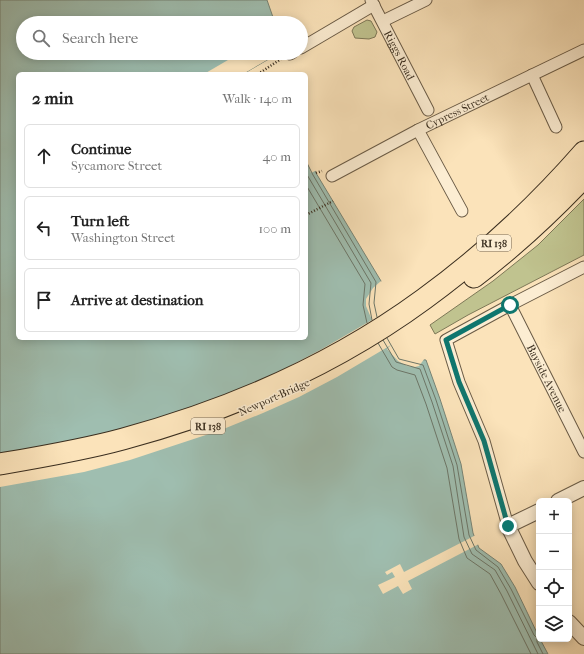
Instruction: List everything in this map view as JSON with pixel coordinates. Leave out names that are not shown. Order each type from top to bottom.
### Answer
[{"type":"highway","name":"RI 138","points":[[396,325],[424,300],[461,271],[534,206],[584,152]]},
{"type":"highway","name":"RI 138","points":[[396,325],[467,282],[503,255],[539,222],[584,177]]},
{"type":"highway","name":"Newport Bridge","points":[[0,464],[122,440],[170,426],[212,411],[287,380],[396,325]]},
{"type":"highway","name":"Newport Bridge","points":[[0,478],[75,464],[127,452],[218,422],[295,389],[333,369],[396,325]]},
{"type":"street","points":[[383,21],[426,0]]},
{"type":"street","points":[[308,44],[372,3]]},
{"type":"street","name":"Riggs Road","points":[[372,3],[383,21],[428,110]]},
{"type":"street","name":"Cypress Street","points":[[332,176],[418,130],[584,50]]},
{"type":"street","points":[[532,75],[556,127]]},
{"type":"street","points":[[418,130],[462,211]]},
{"type":"street","points":[[536,578],[508,526],[484,441],[459,382],[446,340],[510,305],[584,268]]},
{"type":"street","name":"Bayside Avenue","points":[[510,305],[584,452]]},
{"type":"street","points":[[564,498],[584,488]]},
{"type":"street","points":[[508,526],[536,512]]},
{"type":"street","points":[[572,625],[584,638]]},
{"type":"path","points":[[261,72],[280,60]]},
{"type":"path","points":[[308,214],[333,201]]},
{"type":"green space","points":[[367,20],[371,21],[377,32],[375,37],[369,39],[355,38],[352,31],[354,27]]},
{"type":"green space","points":[[584,199],[584,255],[468,315],[435,334],[430,325],[493,281],[538,245]]},
{"type":"water","points":[[0,0],[267,0],[273,16],[16,16],[16,60],[267,60],[246,72],[16,72],[16,340],[308,340],[308,156],[316,173],[381,281],[378,304],[380,314],[402,355],[414,359],[426,360],[461,464],[473,533],[479,548],[501,564],[515,587],[536,631],[536,642],[542,642],[548,654],[0,654]]},
{"type":"pier","points":[[228,60],[267,60],[246,72],[207,72]]},
{"type":"pier","points":[[308,151],[317,170],[311,173],[308,165]]},
{"type":"pier","points":[[381,281],[383,283],[380,303],[382,314],[403,354],[425,358],[419,366],[407,366],[398,361],[387,349],[391,345],[337,377],[299,397],[221,430],[130,460],[84,472],[0,487],[0,455],[35,450],[120,430],[167,415],[209,401],[249,385],[322,349],[372,320],[366,306],[366,299],[373,288]]},
{"type":"pier","points":[[476,535],[479,544],[408,581],[412,589],[403,594],[398,586],[383,594],[378,585],[395,577],[392,572],[387,575],[385,572],[400,564],[404,572]]},
{"type":"route","points":[[508,526],[484,441],[459,382],[446,340],[510,305]]}]
